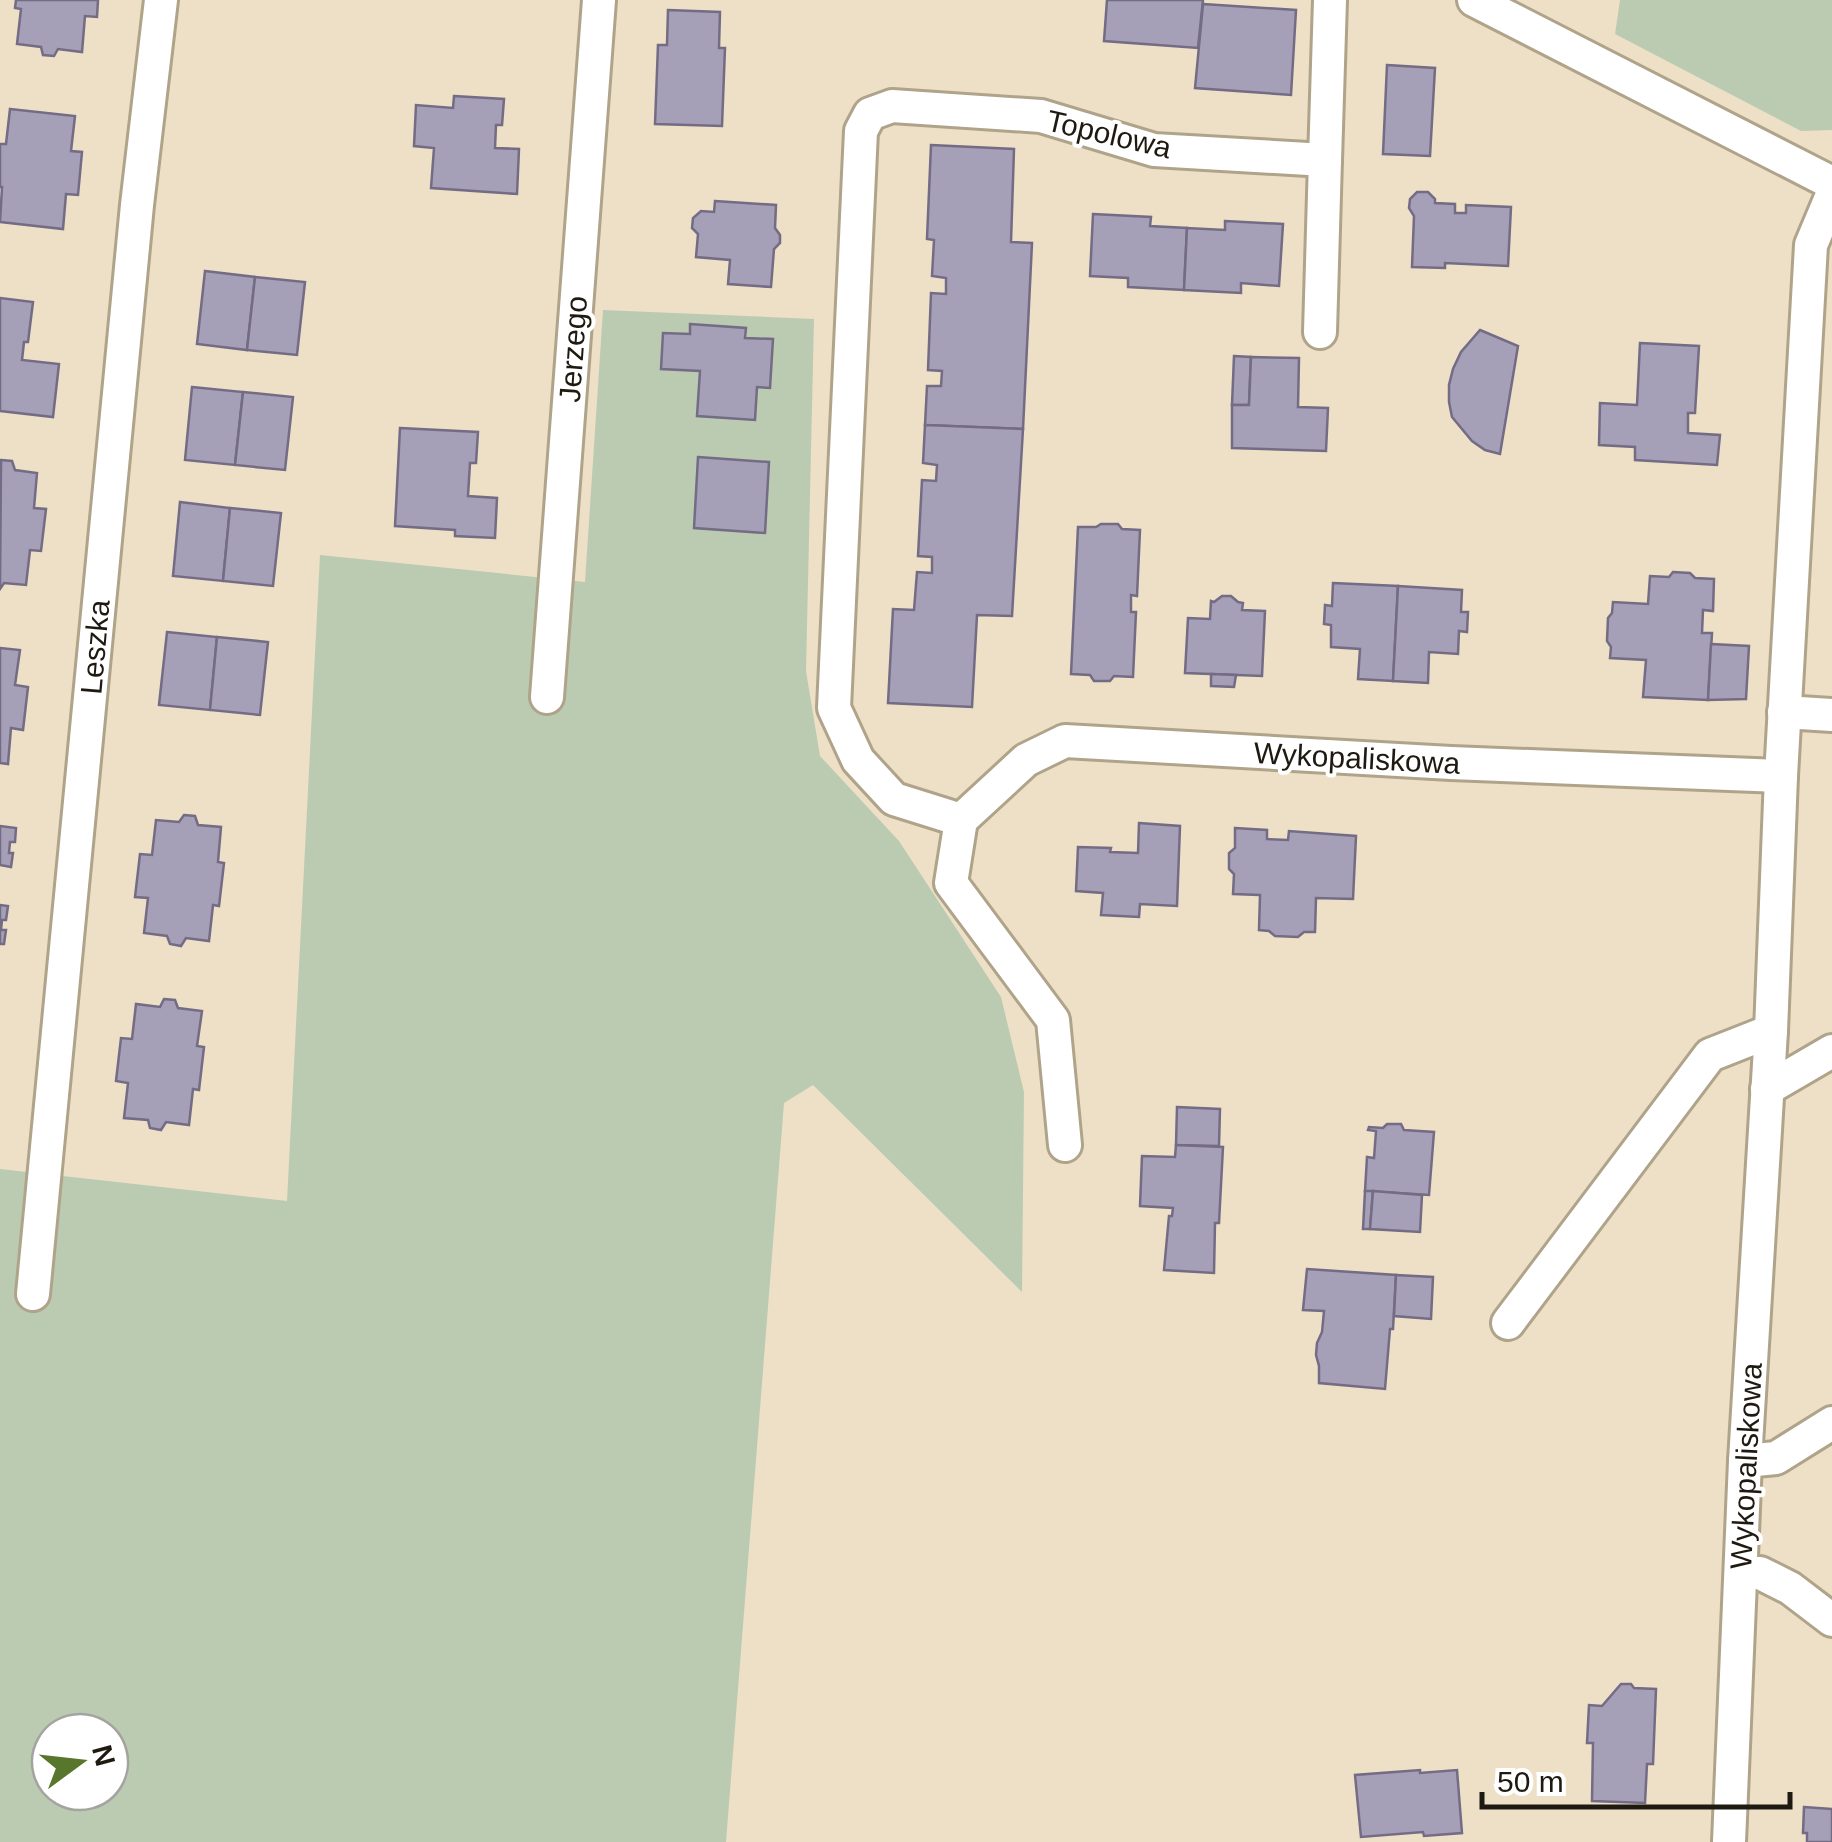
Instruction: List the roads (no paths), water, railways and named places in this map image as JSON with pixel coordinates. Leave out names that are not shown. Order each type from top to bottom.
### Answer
[{"type":"street","name":"Leszka","points":[[33,1294],[137,205],[161,0]]},
{"type":"street","name":"Jerzego","points":[[547,698],[599,0]]},
{"type":"street","points":[[1320,332],[1330,0]]},
{"type":"street","points":[[1474,0],[1832,183]]},
{"type":"street","name":"Topolowa","points":[[961,820],[894,798],[858,760],[834,708],[861,131],[870,114],[892,106],[1041,116],[1154,150],[1325,160]]},
{"type":"street","name":"Wykopaliskowa","points":[[1730,1842],[1745,1461],[1811,245],[1832,195]]},
{"type":"street","points":[[1784,712],[1832,715]]},
{"type":"street","name":"Wykopaliskowa","points":[[961,820],[1026,760],[1065,742],[1451,764],[1780,776]]},
{"type":"street","points":[[961,820],[950,883],[1054,1020],[1065,1146]]},
{"type":"street","points":[[1508,1323],[1710,1055],[1771,1031]]},
{"type":"street","points":[[1767,1089],[1832,1051]]},
{"type":"street","points":[[1745,1461],[1776,1458],[1832,1423]]},
{"type":"street","points":[[1742,1573],[1760,1573],[1790,1588],[1832,1620]]}]
